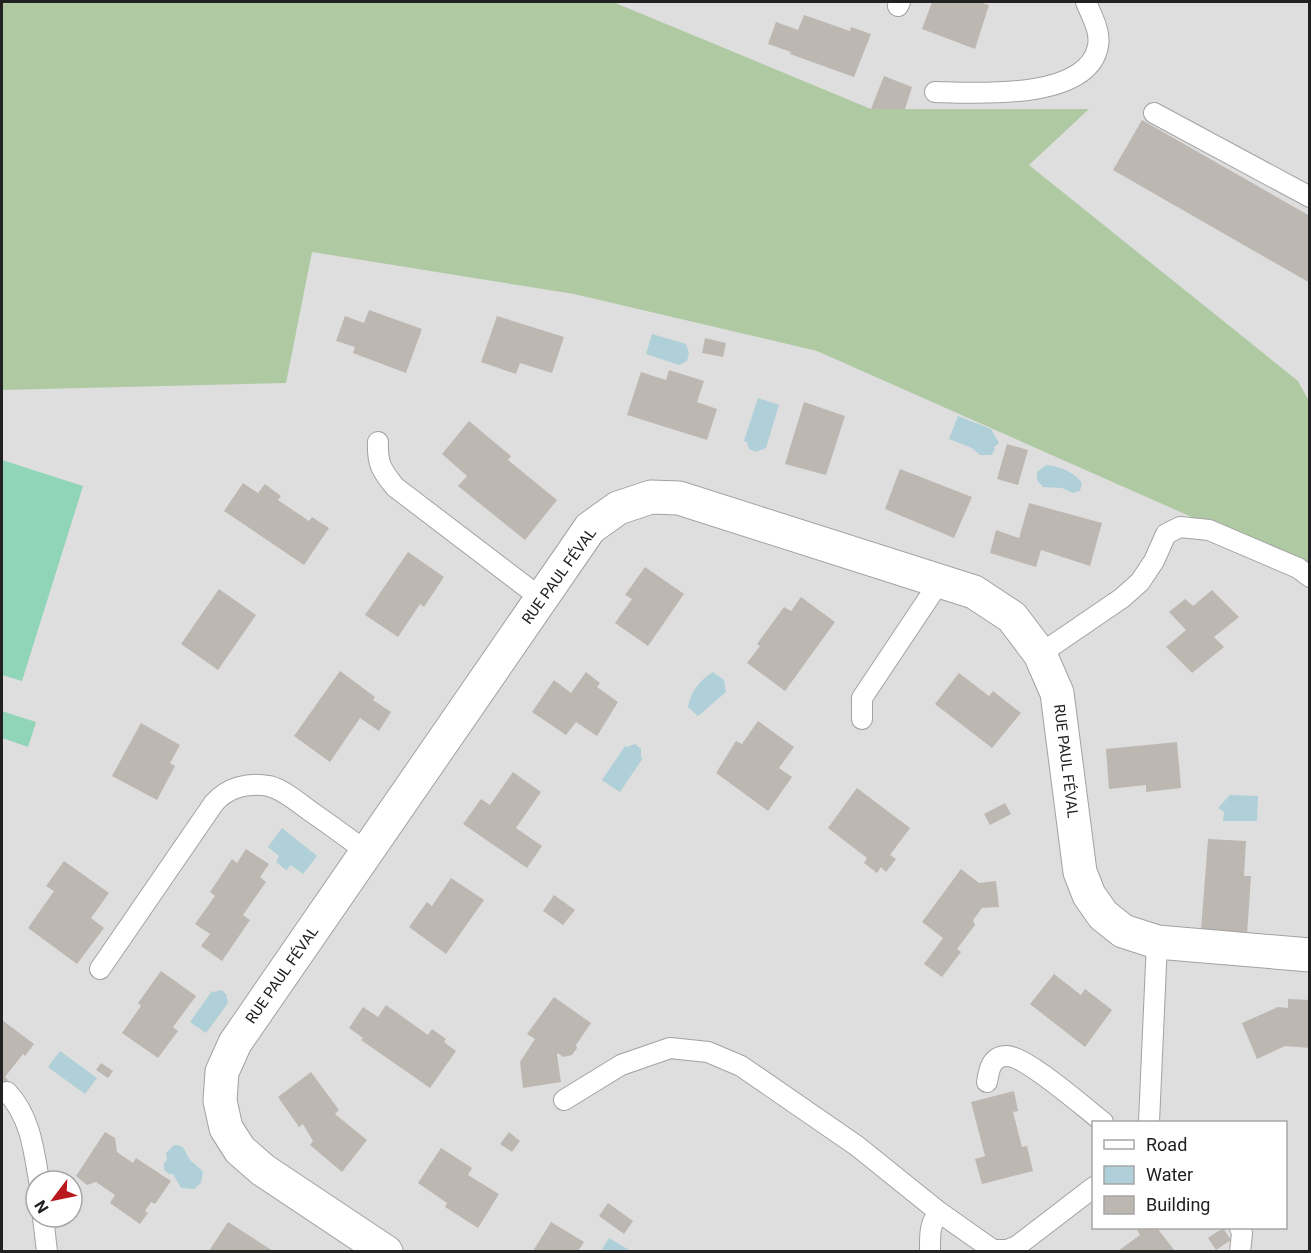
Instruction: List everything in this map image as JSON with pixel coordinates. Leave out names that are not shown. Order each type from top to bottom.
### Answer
[{"type":"street","name":"RUE PAUL FÉVAL","points":[[374,1248],[263,1170],[240,1150],[226,1128],[220,1101],[222,1072],[235,1043],[590,528],[618,508],[651,496],[679,498],[974,592],[1012,617],[1040,654],[1057,693],[1080,872],[1089,895],[1103,915],[1123,931],[1157,942],[1310,955]]},
{"type":"lane","points":[[935,92],[1003,94],[1042,88],[1068,79],[1088,66],[1098,46],[1096,26],[1086,2]]},
{"type":"lane","points":[[1154,113],[1310,197]]},
{"type":"lane","points":[[378,442],[377,459],[395,488],[542,599]]},
{"type":"lane","points":[[1040,654],[1122,598],[1140,582],[1154,561],[1166,534],[1180,527],[1209,530],[1298,568],[1310,577]]},
{"type":"lane","points":[[862,719],[862,698],[940,581]]},
{"type":"lane","points":[[100,969],[214,803],[221,795],[233,789],[248,785],[270,786],[288,795],[367,852]]},
{"type":"lane","points":[[1151,1121],[1157,942]]},
{"type":"lane","points":[[564,1100],[621,1065],[670,1048],[708,1052],[741,1066],[858,1146],[939,1212],[993,1250],[1006,1250],[1017,1246],[1092,1189]]},
{"type":"lane","points":[[987,1082],[990,1065],[998,1058],[1008,1056],[1021,1061],[1059,1087],[1102,1121]]},
{"type":"lane","points":[[7,1092],[21,1111],[30,1132],[37,1169]]},
{"type":"lane","points":[[930,1251],[930,1228],[939,1212]]},
{"type":"lane","points":[[44,1229],[46,1251]]},
{"type":"lane","points":[[1240,1251],[1241,1229]]},
{"type":"shaded area","points":[[2,2],[1309,2],[1309,1251],[2,1252]]},
{"type":"green space","points":[[2,2],[613,2],[871,109],[1089,109],[1029,165],[1298,381],[1309,401],[1309,569],[817,351],[574,294],[312,252],[286,383],[2,390]]},
{"type":"green space","points":[[2,460],[83,486],[22,681],[2,675]]},
{"type":"green space","points":[[2,711],[36,722],[28,747],[2,738]]},
{"type":"water","points":[[652,334],[686,344],[689,353],[687,361],[679,365],[646,354]]},
{"type":"water","points":[[758,398],[779,405],[766,448],[756,452],[749,449],[747,442],[744,441]]},
{"type":"water","points":[[958,416],[991,429],[999,443],[994,447],[995,450],[991,455],[980,455],[972,448],[949,439]]},
{"type":"water","points":[[1046,465],[1061,468],[1075,476],[1082,483],[1080,491],[1073,493],[1062,488],[1043,487],[1037,480],[1037,472]]},
{"type":"water","points":[[713,672],[724,680],[726,692],[698,716],[688,707],[691,696],[696,687]]},
{"type":"water","points":[[635,744],[641,749],[643,758],[620,792],[602,780],[625,746]]},
{"type":"water","points":[[1230,795],[1258,796],[1257,821],[1223,821],[1224,812],[1218,808]]},
{"type":"water","points":[[282,828],[317,856],[303,874],[291,865],[286,870],[276,862],[279,856],[268,847]]},
{"type":"water","points":[[221,990],[226,994],[228,1003],[206,1033],[190,1022],[212,991]]},
{"type":"water","points":[[60,1051],[97,1078],[85,1094],[48,1067]]},
{"type":"water","points":[[174,1145],[181,1146],[191,1161],[203,1172],[201,1183],[194,1189],[181,1188],[173,1174],[164,1170],[164,1163],[167,1160],[166,1153]]},
{"type":"water","points":[[609,1238],[629,1250],[601,1251]]},
{"type":"building","points":[[932,2],[979,2],[989,5],[975,49],[922,29]]},
{"type":"building","points":[[804,15],[850,31],[851,27],[871,34],[854,77],[768,44],[776,22],[798,30]]},
{"type":"building","points":[[884,76],[912,87],[905,109],[871,109]]},
{"type":"building","points":[[1142,120],[1310,216],[1310,283],[1113,170]]},
{"type":"building","points":[[369,310],[422,329],[406,373],[353,353],[355,347],[336,341],[345,316],[364,323]]},
{"type":"building","points":[[497,316],[564,337],[552,373],[520,363],[516,374],[481,362]]},
{"type":"building","points":[[705,338],[726,343],[723,357],[702,353]]},
{"type":"building","points":[[669,370],[704,381],[697,402],[717,409],[707,440],[627,415],[641,372],[666,380]]},
{"type":"building","points":[[804,402],[845,416],[826,475],[785,464]]},
{"type":"building","points":[[469,421],[511,456],[508,460],[557,500],[525,540],[458,486],[467,476],[442,454]]},
{"type":"building","points":[[1007,444],[1028,450],[1018,485],[997,479]]},
{"type":"building","points":[[900,469],[972,497],[954,538],[885,509]]},
{"type":"building","points":[[243,483],[258,493],[265,484],[281,496],[278,500],[309,521],[312,517],[329,528],[304,565],[224,511]]},
{"type":"building","points":[[1029,503],[1102,523],[1090,566],[1041,550],[1036,567],[990,553],[996,530],[1019,538]]},
{"type":"building","points":[[408,552],[444,577],[424,607],[420,604],[398,637],[365,615]]},
{"type":"building","points":[[645,567],[684,594],[648,646],[615,623],[632,599],[625,595]]},
{"type":"building","points":[[219,589],[256,615],[218,670],[181,644]]},
{"type":"building","points":[[1212,590],[1239,617],[1214,637],[1224,647],[1192,673],[1166,647],[1186,630],[1169,612],[1185,599],[1193,606]]},
{"type":"building","points":[[801,597],[835,622],[785,691],[747,663],[760,646],[757,644],[784,607],[791,611]]},
{"type":"building","points":[[340,671],[375,697],[373,700],[391,712],[379,731],[360,718],[330,762],[294,736]]},
{"type":"building","points":[[586,672],[600,683],[597,687],[618,702],[597,736],[576,722],[566,735],[532,712],[554,680],[571,693]]},
{"type":"building","points":[[959,673],[989,696],[993,691],[1021,713],[992,748],[935,704]]},
{"type":"building","points":[[758,721],[794,747],[779,768],[792,777],[768,811],[716,773],[736,741],[742,744]]},
{"type":"building","points":[[141,723],[180,745],[170,763],[175,766],[157,800],[112,776]]},
{"type":"building","points":[[1177,742],[1181,788],[1146,792],[1146,785],[1109,789],[1106,749]]},
{"type":"building","points":[[513,772],[541,792],[516,828],[542,846],[527,868],[463,824],[481,799],[490,805]]},
{"type":"building","points":[[857,788],[910,828],[890,855],[896,859],[886,872],[881,867],[877,873],[864,863],[867,858],[828,828]]},
{"type":"building","points":[[1005,803],[1011,814],[990,825],[984,814]]},
{"type":"building","points":[[1208,839],[1246,841],[1244,876],[1251,876],[1247,935],[1201,930]]},
{"type":"building","points":[[246,849],[269,864],[260,877],[266,882],[243,915],[250,920],[222,961],[201,946],[210,934],[195,924],[215,896],[210,892],[232,859],[237,863]]},
{"type":"building","points":[[64,861],[109,893],[91,918],[104,928],[77,964],[28,928],[54,891],[46,886]]},
{"type":"building","points":[[961,869],[979,883],[996,881],[999,907],[982,908],[973,920],[975,925],[957,949],[961,952],[942,977],[924,964],[943,938],[922,922]]},
{"type":"building","points":[[451,878],[484,900],[446,954],[409,927],[427,902],[432,906]]},
{"type":"building","points":[[554,895],[575,910],[563,925],[543,911]]},
{"type":"building","points":[[161,971],[196,996],[173,1027],[178,1031],[158,1058],[122,1033],[141,1006],[138,1003]]},
{"type":"building","points":[[1054,974],[1081,995],[1085,989],[1112,1010],[1085,1047],[1030,1004]]},
{"type":"building","points":[[554,997],[591,1023],[572,1055],[563,1057],[558,1053],[561,1082],[523,1088],[520,1062],[535,1039],[527,1034]]},
{"type":"building","points":[[1288,999],[1310,1000],[1310,1048],[1285,1046],[1257,1059],[1242,1023],[1278,1007],[1288,1008]]},
{"type":"building","points":[[386,1005],[428,1035],[432,1029],[446,1039],[444,1042],[456,1051],[430,1088],[361,1040],[363,1038],[349,1028],[363,1007],[378,1017]]},
{"type":"building","points":[[2,1020],[34,1044],[5,1077],[8,1080],[2,1088]]},
{"type":"building","points":[[101,1063],[113,1071],[108,1078],[96,1070]]},
{"type":"building","points":[[311,1072],[339,1110],[335,1114],[367,1140],[342,1172],[310,1145],[313,1141],[303,1124],[299,1127],[278,1097]]},
{"type":"building","points":[[1014,1091],[1018,1111],[1013,1112],[1022,1147],[1027,1146],[1033,1171],[982,1184],[975,1159],[985,1156],[971,1102]]},
{"type":"building","points":[[105,1132],[115,1138],[117,1152],[133,1163],[136,1158],[171,1181],[155,1204],[151,1202],[145,1211],[148,1213],[140,1224],[110,1203],[115,1195],[96,1182],[87,1185],[84,1183],[84,1169],[81,1169]]},
{"type":"building","points":[[509,1132],[520,1141],[512,1152],[500,1144]]},
{"type":"building","points":[[441,1148],[472,1168],[468,1175],[499,1194],[478,1228],[445,1207],[447,1203],[418,1183]]},
{"type":"building","points":[[608,1203],[633,1221],[624,1234],[599,1216]]},
{"type":"building","points":[[228,1222],[273,1251],[209,1251]]},
{"type":"building","points":[[551,1222],[584,1242],[578,1251],[533,1251]]},
{"type":"building","points":[[1158,1229],[1175,1251],[1118,1251],[1140,1235],[1137,1230]]},
{"type":"building","points":[[1224,1229],[1231,1240],[1216,1250],[1208,1238]]}]
